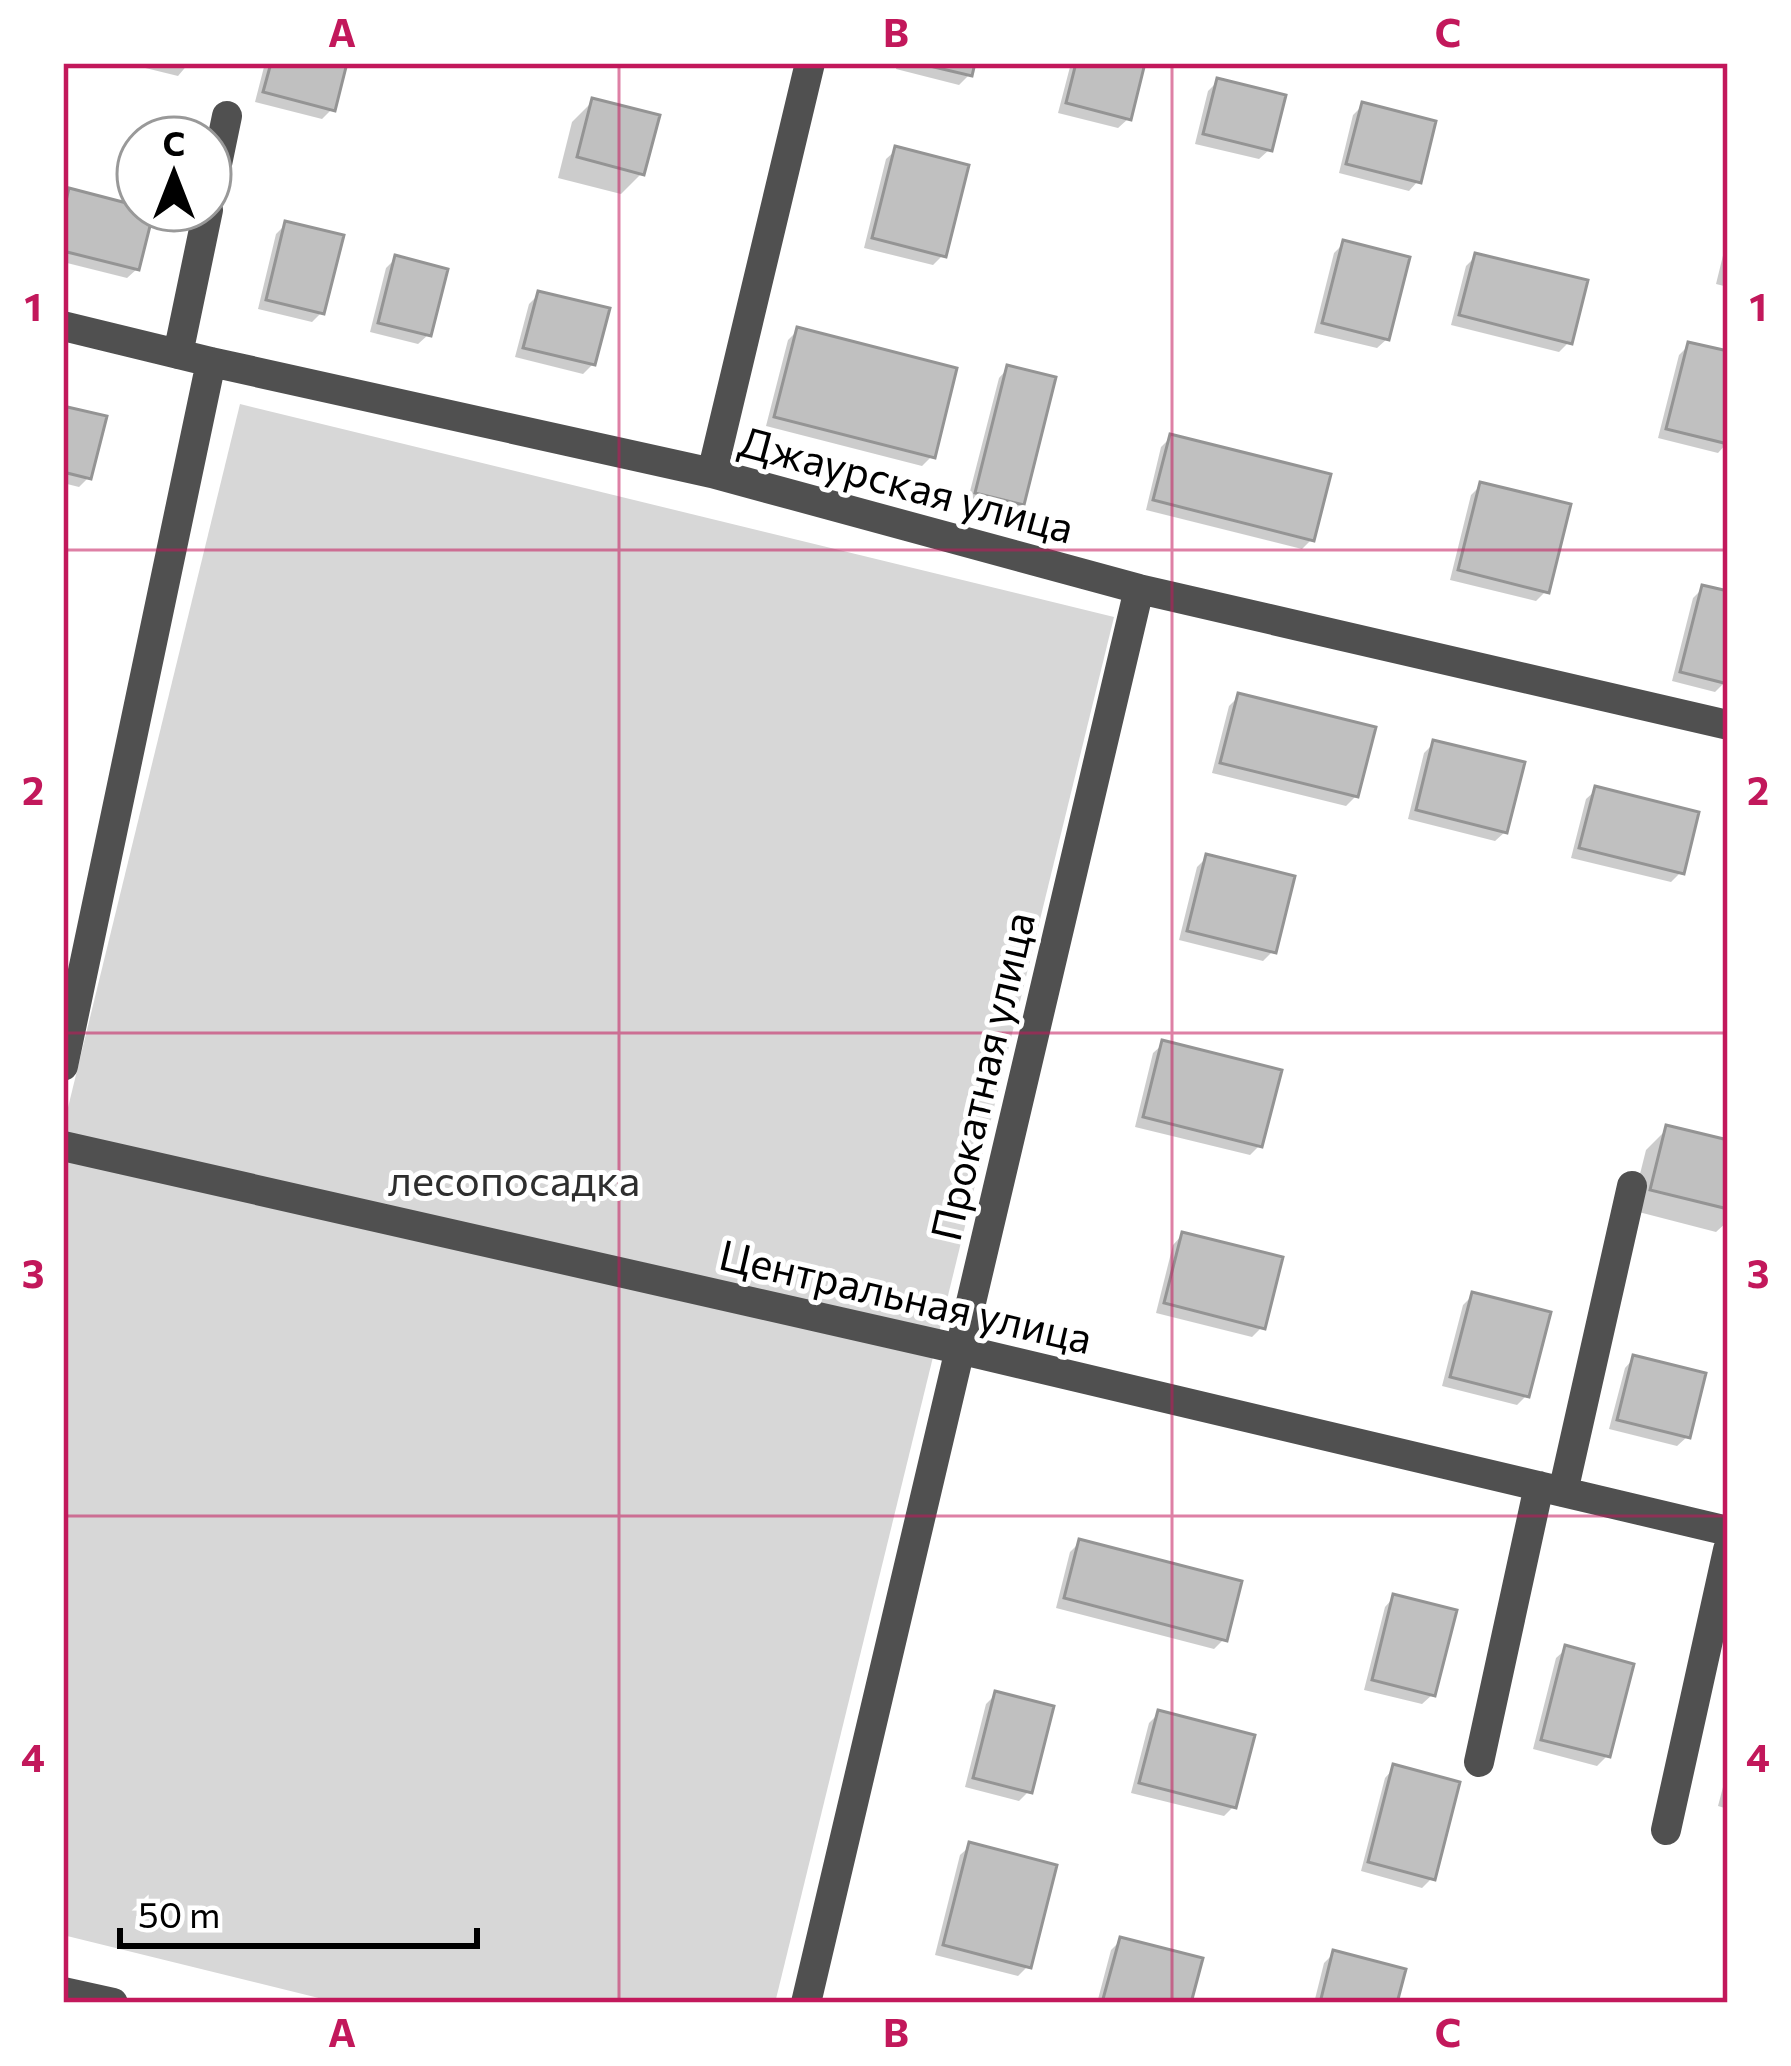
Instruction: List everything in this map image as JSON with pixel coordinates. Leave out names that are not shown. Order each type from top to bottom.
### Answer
[{"type":"street","points":[[712,473],[810,63]]},
{"type":"street","points":[[178,354],[203,234]]},
{"type":"street","name":"Джаурская улица","points":[[63,326],[712,473],[1139,589],[1728,724]]},
{"type":"street","points":[[63,1066],[212,362]]},
{"type":"street","name":"Прокатная улица","points":[[806,2003],[1139,589]]},
{"type":"street","name":"Центральная улица","points":[[63,1146],[959,1349],[1728,1531]]},
{"type":"street","points":[[1479,1762],[1632,1186]]},
{"type":"street","points":[[1666,1830],[1728,1550]]},
{"type":"street","points":[[63,1992],[113,2003]]},
{"type":"green space","name":"лесопосадка","points":[[240,404],[1114,617],[775,2003],[339,2003],[63,1935],[63,1128]]},
{"type":"building","points":[[271,63],[347,63],[335,111],[263,92]]},
{"type":"building","points":[[917,63],[975,63],[972,76]]},
{"type":"building","points":[[1076,63],[1145,63],[1131,120],[1066,103]]},
{"type":"building","points":[[1217,78],[1286,95],[1272,151],[1203,134]]},
{"type":"building","points":[[592,98],[660,115],[644,175],[577,157]]},
{"type":"building","points":[[1362,102],[1436,121],[1421,183],[1346,164]]},
{"type":"building","points":[[895,146],[969,165],[946,257],[872,238]]},
{"type":"building","points":[[69,188],[114,200],[114,234],[148,234],[139,270],[63,251]]},
{"type":"building","points":[[285,221],[344,235],[324,314],[266,300]]},
{"type":"building","points":[[1343,240],[1410,257],[1389,340],[1322,323]]},
{"type":"building","points":[[1475,253],[1588,280],[1572,344],[1459,315]]},
{"type":"building","points":[[395,255],[448,269],[431,336],[378,323]]},
{"type":"building","points":[[538,291],[610,308],[595,365],[523,348]]},
{"type":"building","points":[[797,327],[957,368],[935,458],[774,417]]},
{"type":"building","points":[[1688,342],[1728,351],[1728,444],[1666,429]]},
{"type":"building","points":[[1007,365],[1056,377],[1024,505],[975,493]]},
{"type":"building","points":[[63,406],[107,416],[91,479],[63,472]]},
{"type":"building","points":[[1170,434],[1331,474],[1314,541],[1153,500]]},
{"type":"building","points":[[1480,482],[1571,504],[1549,593],[1458,570]]},
{"type":"building","points":[[1702,585],[1728,591],[1728,684],[1680,672]]},
{"type":"building","points":[[1238,693],[1376,727],[1358,797],[1220,763]]},
{"type":"building","points":[[1433,740],[1525,762],[1507,833],[1416,810]]},
{"type":"building","points":[[1595,786],[1699,812],[1684,874],[1579,848]]},
{"type":"building","points":[[1206,854],[1295,876],[1276,953],[1187,931]]},
{"type":"building","points":[[1162,1040],[1282,1070],[1262,1147],[1143,1117]]},
{"type":"building","points":[[1666,1125],[1728,1140],[1728,1209],[1650,1190]]},
{"type":"building","points":[[1182,1232],[1283,1257],[1265,1329],[1164,1303]]},
{"type":"building","points":[[1472,1292],[1551,1312],[1529,1397],[1450,1377]]},
{"type":"building","points":[[1633,1355],[1706,1373],[1690,1438],[1617,1420]]},
{"type":"building","points":[[1079,1539],[1242,1581],[1227,1641],[1064,1598]]},
{"type":"building","points":[[1393,1594],[1457,1610],[1435,1696],[1372,1680]]},
{"type":"building","points":[[1565,1645],[1634,1664],[1610,1757],[1541,1740]]},
{"type":"building","points":[[995,1691],[1054,1706],[1032,1793],[973,1778]]},
{"type":"building","points":[[1158,1710],[1255,1735],[1236,1808],[1139,1783]]},
{"type":"building","points":[[1393,1764],[1460,1782],[1435,1880],[1368,1862]]},
{"type":"building","points":[[969,1842],[1057,1865],[1031,1968],[943,1945]]},
{"type":"building","points":[[1120,1937],[1203,1958],[1191,2003],[1103,1999]]},
{"type":"building","points":[[1333,1950],[1406,1969],[1397,2003],[1320,2003]]}]
